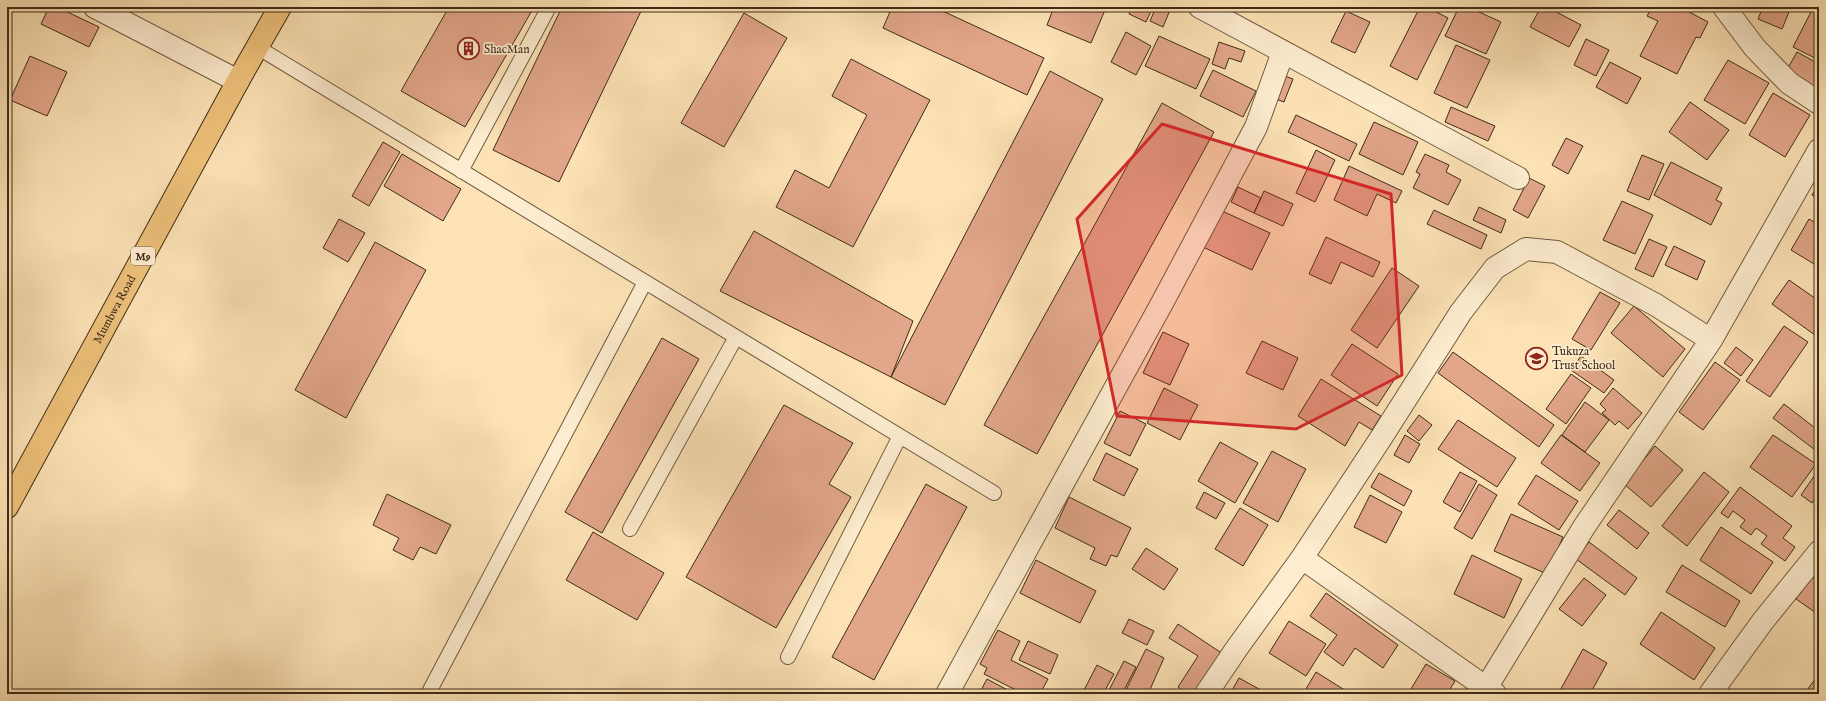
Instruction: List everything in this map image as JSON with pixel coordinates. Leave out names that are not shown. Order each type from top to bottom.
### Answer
[{"type":"main road","name":"Mumbwa Road","points":[[7,507],[238,81],[280,7]]},
{"type":"street","points":[[95,7],[238,81]]},
{"type":"street","points":[[1200,7],[1518,178]]},
{"type":"street","points":[[1724,7],[1755,48],[1789,83],[1819,103]]},
{"type":"street","points":[[948,694],[1157,312],[1256,127],[1283,52]]},
{"type":"street","points":[[1302,558],[1490,691],[1584,527],[1711,340],[1819,150]]},
{"type":"street","points":[[1206,694],[1237,648],[1302,558],[1381,438],[1461,312],[1495,268],[1526,249],[1557,252],[1656,305],[1711,340]]},
{"type":"street","points":[[1710,694],[1763,621],[1819,552]]},
{"type":"lane","points":[[462,171],[549,7]]},
{"type":"lane","points":[[257,47],[994,493]]},
{"type":"lane","points":[[428,694],[646,282]]},
{"type":"lane","points":[[630,529],[736,337]]},
{"type":"lane","points":[[788,657],[900,436]]},
{"type":"highlighted area","points":[[1162,124],[1391,194],[1402,375],[1296,429],[1117,416],[1077,219]]},
{"type":"building","points":[[49,7],[57,7],[99,27],[89,47],[41,24]]},
{"type":"building","name":"ShacMan","points":[[449,7],[534,7],[465,127],[401,91]]},
{"type":"building","points":[[562,7],[643,7],[559,182],[493,150]]},
{"type":"building","points":[[868,7],[878,7],[876,11]]},
{"type":"building","points":[[892,7],[934,7],[1044,58],[1027,95],[883,28]]},
{"type":"building","points":[[1054,7],[1098,7],[1105,10],[1091,43],[1047,25]]},
{"type":"building","points":[[1132,7],[1153,7],[1146,22],[1129,14]]},
{"type":"building","points":[[1156,7],[1164,7],[1170,10],[1163,27],[1150,21]]},
{"type":"building","points":[[1420,7],[1427,7],[1448,18],[1417,80],[1390,66]]},
{"type":"building","points":[[1459,7],[1468,7],[1501,22],[1486,54],[1445,36]]},
{"type":"building","points":[[1541,7],[1547,7],[1581,25],[1569,47],[1530,27]]},
{"type":"building","points":[[1652,7],[1680,7],[1708,22],[1700,38],[1696,37],[1677,74],[1640,56],[1658,21],[1647,16]]},
{"type":"building","points":[[1763,7],[1791,7],[1782,29],[1758,19]]},
{"type":"building","points":[[1813,8],[1819,11],[1819,60],[1793,47]]},
{"type":"building","points":[[1346,11],[1370,22],[1355,53],[1331,42]]},
{"type":"building","points":[[744,13],[787,38],[724,147],[681,123]]},
{"type":"building","points":[[1126,32],[1151,46],[1136,75],[1111,62]]},
{"type":"building","points":[[1159,36],[1210,59],[1196,89],[1145,66]]},
{"type":"building","points":[[1586,39],[1609,50],[1596,76],[1574,65]]},
{"type":"building","points":[[1219,42],[1245,51],[1241,62],[1229,58],[1225,69],[1212,64]]},
{"type":"building","points":[[1456,45],[1490,60],[1467,108],[1434,93]]},
{"type":"building","points":[[1797,52],[1819,64],[1819,92],[1784,75]]},
{"type":"building","points":[[30,56],[67,72],[47,116],[10,100]]},
{"type":"building","points":[[851,59],[930,100],[853,247],[776,207],[795,170],[829,188],[867,115],[832,96]]},
{"type":"building","points":[[1728,60],[1769,83],[1745,124],[1704,100]]},
{"type":"building","points":[[1610,62],[1641,78],[1627,104],[1596,87]]},
{"type":"building","points":[[1213,70],[1256,91],[1243,117],[1200,96]]},
{"type":"building","points":[[1050,71],[1103,99],[945,405],[891,377]]},
{"type":"building","points":[[1282,75],[1293,79],[1284,102],[1273,98]]},
{"type":"building","points":[[1773,93],[1810,115],[1785,157],[1749,135]]},
{"type":"building","points":[[1690,102],[1729,130],[1707,160],[1669,132]]},
{"type":"building","points":[[1162,103],[1214,132],[1037,454],[984,425]]},
{"type":"building","points":[[1451,107],[1495,126],[1488,141],[1445,122]]},
{"type":"building","points":[[1296,115],[1357,144],[1349,161],[1288,132]]},
{"type":"building","points":[[1374,122],[1418,142],[1403,175],[1359,154]]},
{"type":"building","points":[[1566,138],[1583,146],[1568,174],[1552,165]]},
{"type":"building","points":[[383,142],[400,152],[369,206],[352,196]]},
{"type":"building","points":[[1316,150],[1335,160],[1315,202],[1296,193]]},
{"type":"building","points":[[402,154],[461,189],[443,221],[384,186]]},
{"type":"building","points":[[1425,154],[1449,165],[1446,172],[1461,180],[1448,205],[1413,188],[1420,174],[1416,172]]},
{"type":"building","points":[[1642,155],[1664,164],[1649,200],[1627,191]]},
{"type":"building","points":[[1671,162],[1722,188],[1716,200],[1722,203],[1711,225],[1654,195]]},
{"type":"building","points":[[1349,166],[1402,191],[1396,203],[1377,194],[1367,216],[1334,200]]},
{"type":"building","points":[[1529,178],[1545,186],[1528,218],[1513,210]]},
{"type":"building","points":[[1819,183],[1819,199],[1812,195]]},
{"type":"building","points":[[1238,187],[1261,198],[1254,213],[1231,202]]},
{"type":"building","points":[[1264,191],[1293,204],[1283,226],[1254,213]]},
{"type":"building","points":[[1622,201],[1653,215],[1635,254],[1603,240]]},
{"type":"building","points":[[1479,207],[1506,220],[1501,233],[1473,220]]},
{"type":"building","points":[[1220,210],[1270,233],[1252,270],[1203,247]]},
{"type":"building","points":[[1434,210],[1487,235],[1481,249],[1427,224]]},
{"type":"building","points":[[339,219],[365,233],[348,262],[323,248]]},
{"type":"building","points":[[1809,219],[1819,225],[1819,267],[1791,250]]},
{"type":"building","points":[[754,231],[913,321],[891,377],[720,291]]},
{"type":"building","points":[[1326,237],[1380,262],[1373,277],[1341,262],[1331,284],[1309,274]]},
{"type":"building","points":[[1649,239],[1667,247],[1653,277],[1635,269]]},
{"type":"building","points":[[375,242],[426,270],[346,418],[295,390]]},
{"type":"building","points":[[1674,246],[1705,261],[1697,280],[1665,265]]},
{"type":"building","points":[[1392,268],[1419,286],[1377,348],[1351,330]]},
{"type":"building","points":[[1789,280],[1819,301],[1819,338],[1772,304]]},
{"type":"building","points":[[1600,292],[1620,303],[1591,350],[1572,339]]},
{"type":"building","points":[[1634,306],[1685,349],[1663,377],[1611,333]]},
{"type":"building","points":[[1784,326],[1808,342],[1770,397],[1746,381]]},
{"type":"building","points":[[1163,332],[1189,344],[1170,385],[1143,373]]},
{"type":"building","points":[[662,338],[699,359],[602,533],[565,512]]},
{"type":"building","points":[[1262,341],[1298,358],[1283,390],[1246,373]]},
{"type":"building","points":[[1352,344],[1398,374],[1377,406],[1331,375]]},
{"type":"building","points":[[1736,347],[1753,360],[1741,376],[1724,363]]},
{"type":"building","points":[[1453,352],[1554,425],[1539,447],[1438,373]]},
{"type":"building","points":[[1581,356],[1614,380],[1604,393],[1571,370]]},
{"type":"building","points":[[1715,362],[1740,380],[1703,430],[1679,412]]},
{"type":"building","points":[[1571,374],[1591,388],[1566,424],[1546,409]]},
{"type":"building","points":[[1321,379],[1381,416],[1372,430],[1359,422],[1345,446],[1298,416]]},
{"type":"building","points":[[1164,388],[1198,405],[1180,440],[1147,423]]},
{"type":"building","points":[[1613,388],[1642,413],[1628,429],[1619,421],[1615,425],[1602,413],[1606,410],[1600,404]]},
{"type":"building","points":[[1585,402],[1609,420],[1585,452],[1562,435]]},
{"type":"building","points":[[1784,404],[1819,431],[1819,453],[1773,418]]},
{"type":"building","points":[[784,405],[853,443],[829,484],[851,497],[776,628],[686,577]]},
{"type":"building","points":[[1120,411],[1146,424],[1130,456],[1104,443]]},
{"type":"building","points":[[1419,415],[1432,425],[1419,441],[1407,431]]},
{"type":"building","points":[[1458,420],[1516,458],[1497,487],[1438,449]]},
{"type":"building","points":[[1405,435],[1420,444],[1409,463],[1394,455]]},
{"type":"building","points":[[1561,435],[1600,463],[1580,491],[1541,463]]},
{"type":"building","points":[[1773,435],[1816,464],[1792,497],[1750,467]]},
{"type":"building","points":[[1220,442],[1258,463],[1235,503],[1198,481]]},
{"type":"building","points":[[1655,446],[1683,470],[1651,507],[1624,484]]},
{"type":"building","points":[[1272,451],[1306,469],[1278,522],[1243,503]]},
{"type":"building","points":[[1106,453],[1138,469],[1124,496],[1093,480]]},
{"type":"building","points":[[1460,472],[1477,481],[1460,512],[1443,502]]},
{"type":"building","points":[[1704,472],[1729,492],[1687,546],[1662,526]]},
{"type":"building","points":[[1817,472],[1819,474],[1819,493],[1812,503],[1801,495]]},
{"type":"building","points":[[1379,473],[1412,491],[1404,506],[1371,487]]},
{"type":"building","points":[[1536,475],[1578,501],[1559,530],[1518,504]]},
{"type":"building","points":[[926,484],[967,507],[874,680],[832,657]]},
{"type":"building","points":[[1479,484],[1497,495],[1472,539],[1454,528]]},
{"type":"building","points":[[1740,487],[1792,526],[1783,538],[1795,547],[1785,561],[1761,544],[1767,536],[1756,528],[1751,535],[1740,527],[1745,520],[1733,511],[1728,518],[1721,513]]},
{"type":"building","points":[[1204,492],[1225,503],[1216,519],[1196,508]]},
{"type":"building","points":[[387,494],[451,525],[436,554],[420,547],[413,560],[393,550],[399,538],[373,525]]},
{"type":"building","points":[[1370,495],[1402,512],[1386,543],[1354,527]]},
{"type":"building","points":[[1069,497],[1131,528],[1117,557],[1111,555],[1106,566],[1090,559],[1095,548],[1055,528]]},
{"type":"building","points":[[1240,508],[1268,525],[1243,566],[1215,549]]},
{"type":"building","points":[[1619,510],[1649,533],[1637,549],[1607,525]]},
{"type":"building","points":[[1511,514],[1563,537],[1547,574],[1494,551]]},
{"type":"building","points":[[1721,527],[1773,562],[1751,594],[1700,560]]},
{"type":"building","points":[[593,532],[664,573],[637,620],[566,580]]},
{"type":"building","points":[[1589,542],[1637,578],[1625,595],[1576,559]]},
{"type":"building","points":[[1146,548],[1178,569],[1164,590],[1132,569]]},
{"type":"building","points":[[1472,555],[1522,579],[1504,618],[1454,594]]},
{"type":"building","points":[[1036,560],[1096,591],[1080,623],[1020,593]]},
{"type":"building","points":[[1682,565],[1740,601],[1725,627],[1666,592]]},
{"type":"building","points":[[1819,567],[1819,615],[1796,599]]},
{"type":"building","points":[[1584,578],[1606,595],[1582,626],[1559,609]]},
{"type":"building","points":[[1326,593],[1398,645],[1383,668],[1355,648],[1343,666],[1324,652],[1337,635],[1310,616]]},
{"type":"building","points":[[1661,612],[1715,648],[1694,680],[1640,644]]},
{"type":"building","points":[[1129,619],[1154,631],[1147,645],[1122,633]]},
{"type":"building","points":[[1289,621],[1326,644],[1306,676],[1269,653]]},
{"type":"building","points":[[1178,624],[1223,654],[1197,694],[1188,694],[1178,687],[1198,656],[1169,638]]},
{"type":"building","points":[[998,630],[1020,641],[1011,660],[1048,679],[1040,694],[1024,694],[984,674],[987,668],[980,664]]},
{"type":"building","points":[[1028,641],[1058,655],[1050,674],[1019,660]]},
{"type":"building","points":[[1146,649],[1164,658],[1148,694],[1124,694]]},
{"type":"building","points":[[1583,649],[1607,663],[1590,694],[1558,694]]},
{"type":"building","points":[[1124,661],[1136,667],[1122,694],[1107,694]]},
{"type":"building","points":[[1426,664],[1455,681],[1447,694],[1408,694]]},
{"type":"building","points":[[1097,665],[1114,674],[1103,694],[1082,694]]},
{"type":"building","points":[[1316,672],[1351,694],[1303,694]]},
{"type":"building","points":[[1819,674],[1819,694],[1804,694]]},
{"type":"building","points":[[1239,678],[1268,694],[1230,694]]},
{"type":"building","points":[[987,679],[1015,694],[979,694]]},
{"type":"place","name":"ShacMan","points":[[468,49]]},
{"type":"place","name":"Tukuza Trust School","points":[[1537,358]]}]
